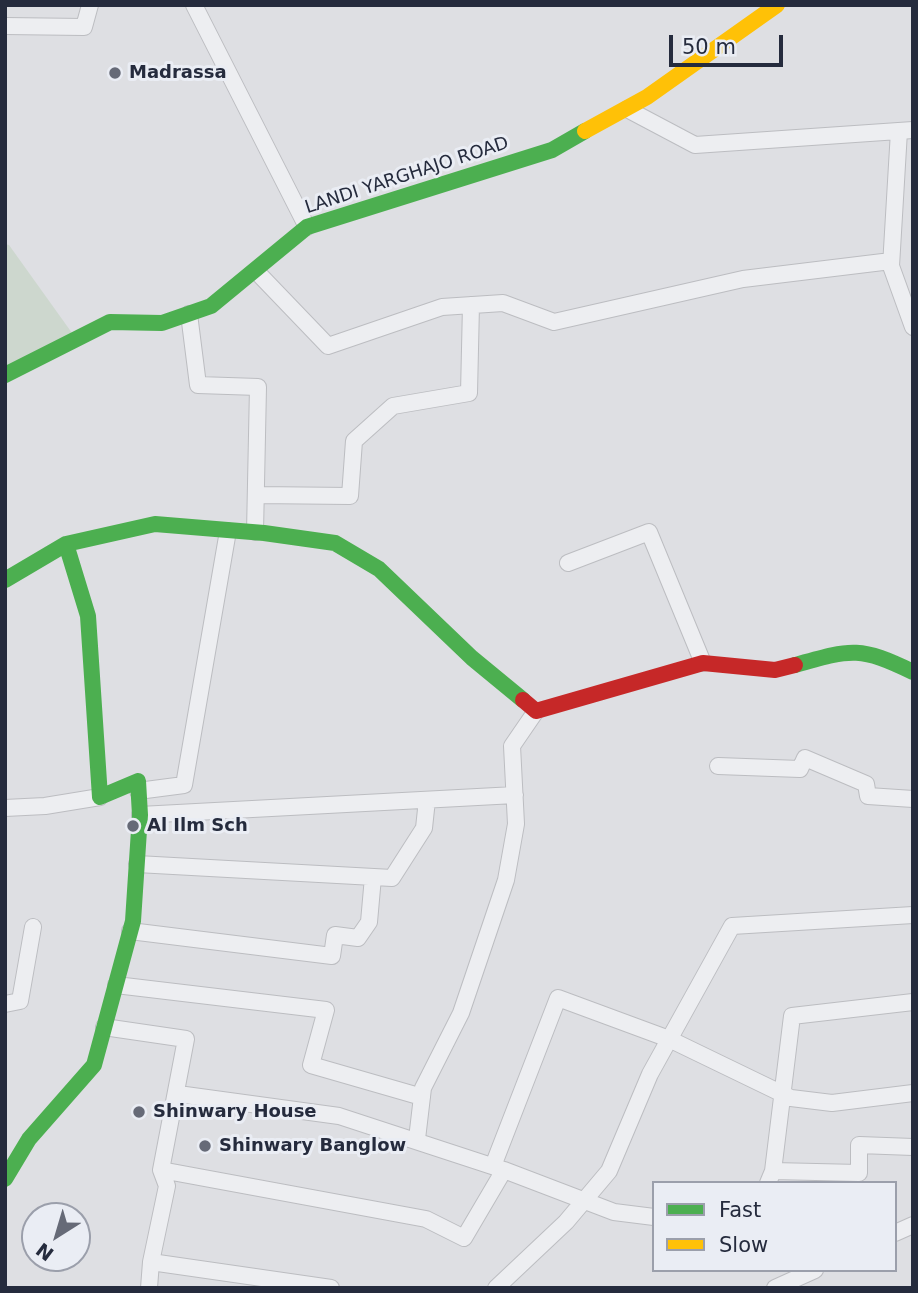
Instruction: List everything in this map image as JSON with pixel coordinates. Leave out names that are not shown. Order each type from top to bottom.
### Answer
[{"type":"street","points":[[5,26],[84,27],[90,5]]},
{"type":"street","points":[[194,5],[307,227]]},
{"type":"street","name":"LANDI YARGHAJO ROAD","points":[[5,375],[110,322],[162,323],[211,306],[307,227],[552,150],[627,109],[777,5]]},
{"type":"street","points":[[627,109],[695,145],[906,131],[891,261],[913,327]]},
{"type":"street","points":[[256,271],[328,346],[442,307],[503,303],[554,322],[743,279],[891,261]]},
{"type":"street","points":[[256,495],[350,496],[354,441],[393,405],[469,393],[471,305]]},
{"type":"street","points":[[188,314],[198,385],[258,387],[255,532]]},
{"type":"street","points":[[5,580],[66,544],[155,524],[255,532],[335,543],[379,569],[472,657],[536,711]]},
{"type":"street","points":[[138,790],[184,786],[228,531]]},
{"type":"street","points":[[568,563],[649,532],[703,663]]},
{"type":"street","points":[[66,544],[88,616],[100,797]]},
{"type":"street","points":[[417,1139],[424,1088],[461,1013],[506,880],[516,824],[512,746],[536,711],[565,705],[703,663],[775,670],[845,651],[877,655],[913,672]]},
{"type":"street","points":[[718,766],[800,769],[805,758],[866,784],[868,796],[913,799]]},
{"type":"street","points":[[5,808],[44,806],[100,797],[138,781],[140,815],[130,931],[94,1065],[29,1139],[5,1179]]},
{"type":"street","points":[[140,815],[515,795]]},
{"type":"street","points":[[137,864],[392,878],[425,828],[427,800]]},
{"type":"street","points":[[130,931],[332,956],[335,935],[358,938],[369,922],[373,877]]},
{"type":"street","points":[[496,1288],[584,1201],[609,1171],[650,1074],[732,926],[913,915]]},
{"type":"street","points":[[5,1004],[20,1001],[33,927]]},
{"type":"street","points":[[116,985],[326,1010],[311,1065],[422,1097]]},
{"type":"street","points":[[161,1170],[426,1219],[464,1238],[499,1168],[558,998],[669,1039],[791,1098],[832,1103],[893,1098],[913,1093]]},
{"type":"street","points":[[913,1002],[792,1016],[770,1177],[859,1172],[859,1145],[913,1147]]},
{"type":"street","points":[[104,1027],[186,1039],[178,1094],[161,1170],[167,1186],[151,1262],[149,1288]]},
{"type":"street","points":[[178,1094],[339,1116],[417,1139],[614,1212],[652,1217]]},
{"type":"street","points":[[897,1232],[913,1225]]},
{"type":"street","points":[[151,1262],[331,1288]]},
{"type":"street","points":[[775,1288],[811,1272]]},
{"type":"street","points":[[511,1275],[524,1288]]},
{"type":"shaded area","points":[[5,244],[9,245],[72,333],[5,367]]},
{"type":"traffic: fast","points":[[5,375],[110,322],[162,323],[211,306],[307,227],[552,150],[585,131]]},
{"type":"traffic: fast","points":[[5,580],[66,544],[155,524],[264,533],[335,543],[379,569],[472,658],[523,700]]},
{"type":"traffic: fast","points":[[5,1179],[29,1139],[94,1065],[133,921],[140,815],[138,781],[100,797],[88,616],[66,544]]},
{"type":"traffic: fast","points":[[795,665],[843,653],[855,653],[880,658],[913,672]]},
{"type":"traffic: slow","points":[[585,131],[647,97],[777,5]]},
{"type":"traffic: jam","points":[[523,700],[536,711],[703,663],[775,670],[795,665]]},
{"type":"place","name":"Madrassa","points":[[115,73]]},
{"type":"place","name":"Al Ilm Sch","points":[[133,826]]},
{"type":"place","name":"Shinwary House","points":[[139,1112]]},
{"type":"place","name":"Shinwary Banglow","points":[[205,1146]]}]
